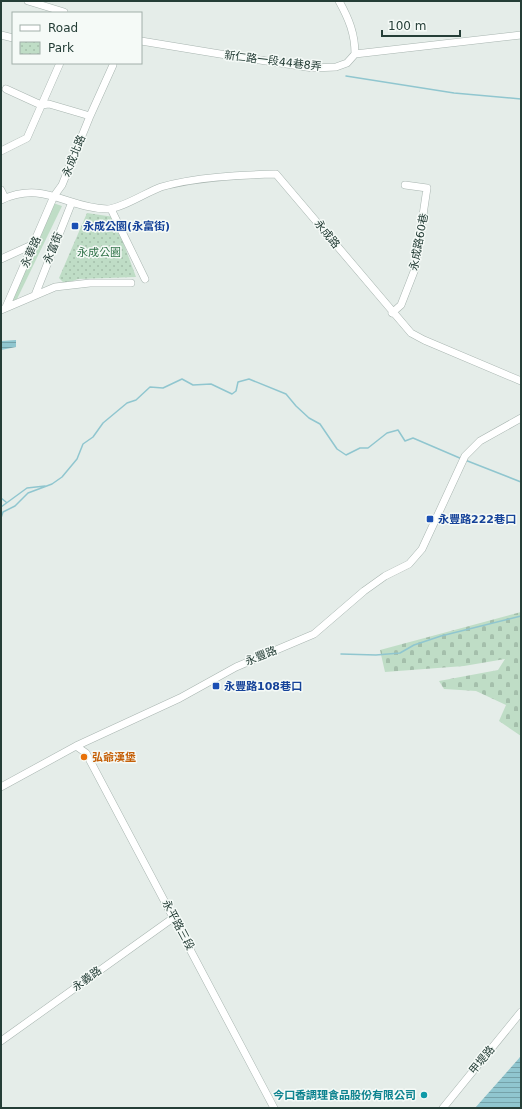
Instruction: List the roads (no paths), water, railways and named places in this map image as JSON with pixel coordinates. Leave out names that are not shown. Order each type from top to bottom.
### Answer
[{"type":"street","points":[[28,1],[64,12]]},
{"type":"street","points":[[339,1],[354,34],[355,54],[521,35]]},
{"type":"street","points":[[1,35],[12,38]]},
{"type":"street","name":"新仁路一段44巷8弄","points":[[142,41],[313,68],[336,67],[347,63],[355,54]]},
{"type":"street","points":[[1,151],[27,138],[60,64]]},
{"type":"street","name":"永成北路","points":[[54,196],[62,185],[90,116],[113,65]]},
{"type":"street","points":[[6,89],[41,105],[49,104],[90,116]]},
{"type":"street","name":"永成路","points":[[111,209],[162,187],[225,177],[276,174],[405,328],[417,337],[521,380]]},
{"type":"street","name":"永成路60巷","points":[[392,313],[401,305],[415,269],[428,188],[405,185]]},
{"type":"street","points":[[1,190],[3,199],[28,192],[54,196],[72,202],[111,209],[144,279]]},
{"type":"street","name":"永華路","points":[[4,309],[54,196]]},
{"type":"street","name":"永富街","points":[[35,295],[72,202]]},
{"type":"street","points":[[1,259],[34,244]]},
{"type":"street","points":[[4,309],[55,287],[104,282],[131,283]]},
{"type":"street","name":"永豐路","points":[[1,787],[76,746],[180,698],[236,667],[319,632],[364,591],[385,576],[409,564],[419,554],[463,459],[480,441],[521,418]]},
{"type":"street","name":"永平路三段","points":[[76,746],[86,753],[274,1108]]},
{"type":"street","name":"永義路","points":[[1,1041],[173,918]]},
{"type":"street","name":"甲堤路","points":[[443,1108],[521,1012]]},
{"type":"water","points":[[16,340],[16,347],[1,350],[1,341]]},
{"type":"water","points":[[521,1056],[521,1108],[475,1108]]},
{"type":"waterway","points":[[346,76],[454,93],[521,99]]},
{"type":"waterway","points":[[1,518],[3,512],[15,506],[28,493],[52,484],[62,477],[77,459],[83,444],[93,437],[103,423],[127,403],[136,400],[150,387],[163,388],[182,379],[193,385],[211,384],[232,394],[236,391],[238,382],[249,379],[286,394],[309,418],[320,424],[337,449],[346,455],[360,448],[368,448],[387,433],[398,430],[405,441],[413,438],[462,459]]},
{"type":"waterway","points":[[465,460],[521,482]]},
{"type":"waterway","points":[[1,507],[27,488],[45,486]]},
{"type":"waterway","points":[[1,498],[6,502]]},
{"type":"waterway","points":[[1,523],[1,539]]},
{"type":"waterway","points":[[341,654],[376,655],[400,653],[414,645],[441,636],[521,616]]},
{"type":"place","name":"永成公園(永富街)","points":[[75,226]]},
{"type":"place","name":"永豐路222巷口","points":[[430,519]]},
{"type":"place","name":"永豐路108巷口","points":[[216,686]]},
{"type":"place","name":"弘爺漢堡","points":[[84,757]]},
{"type":"place","name":"今口香調理食品股份有限公司","points":[[424,1095]]},
{"type":"park label","name":"永成公園","points":[[99,252]]}]
